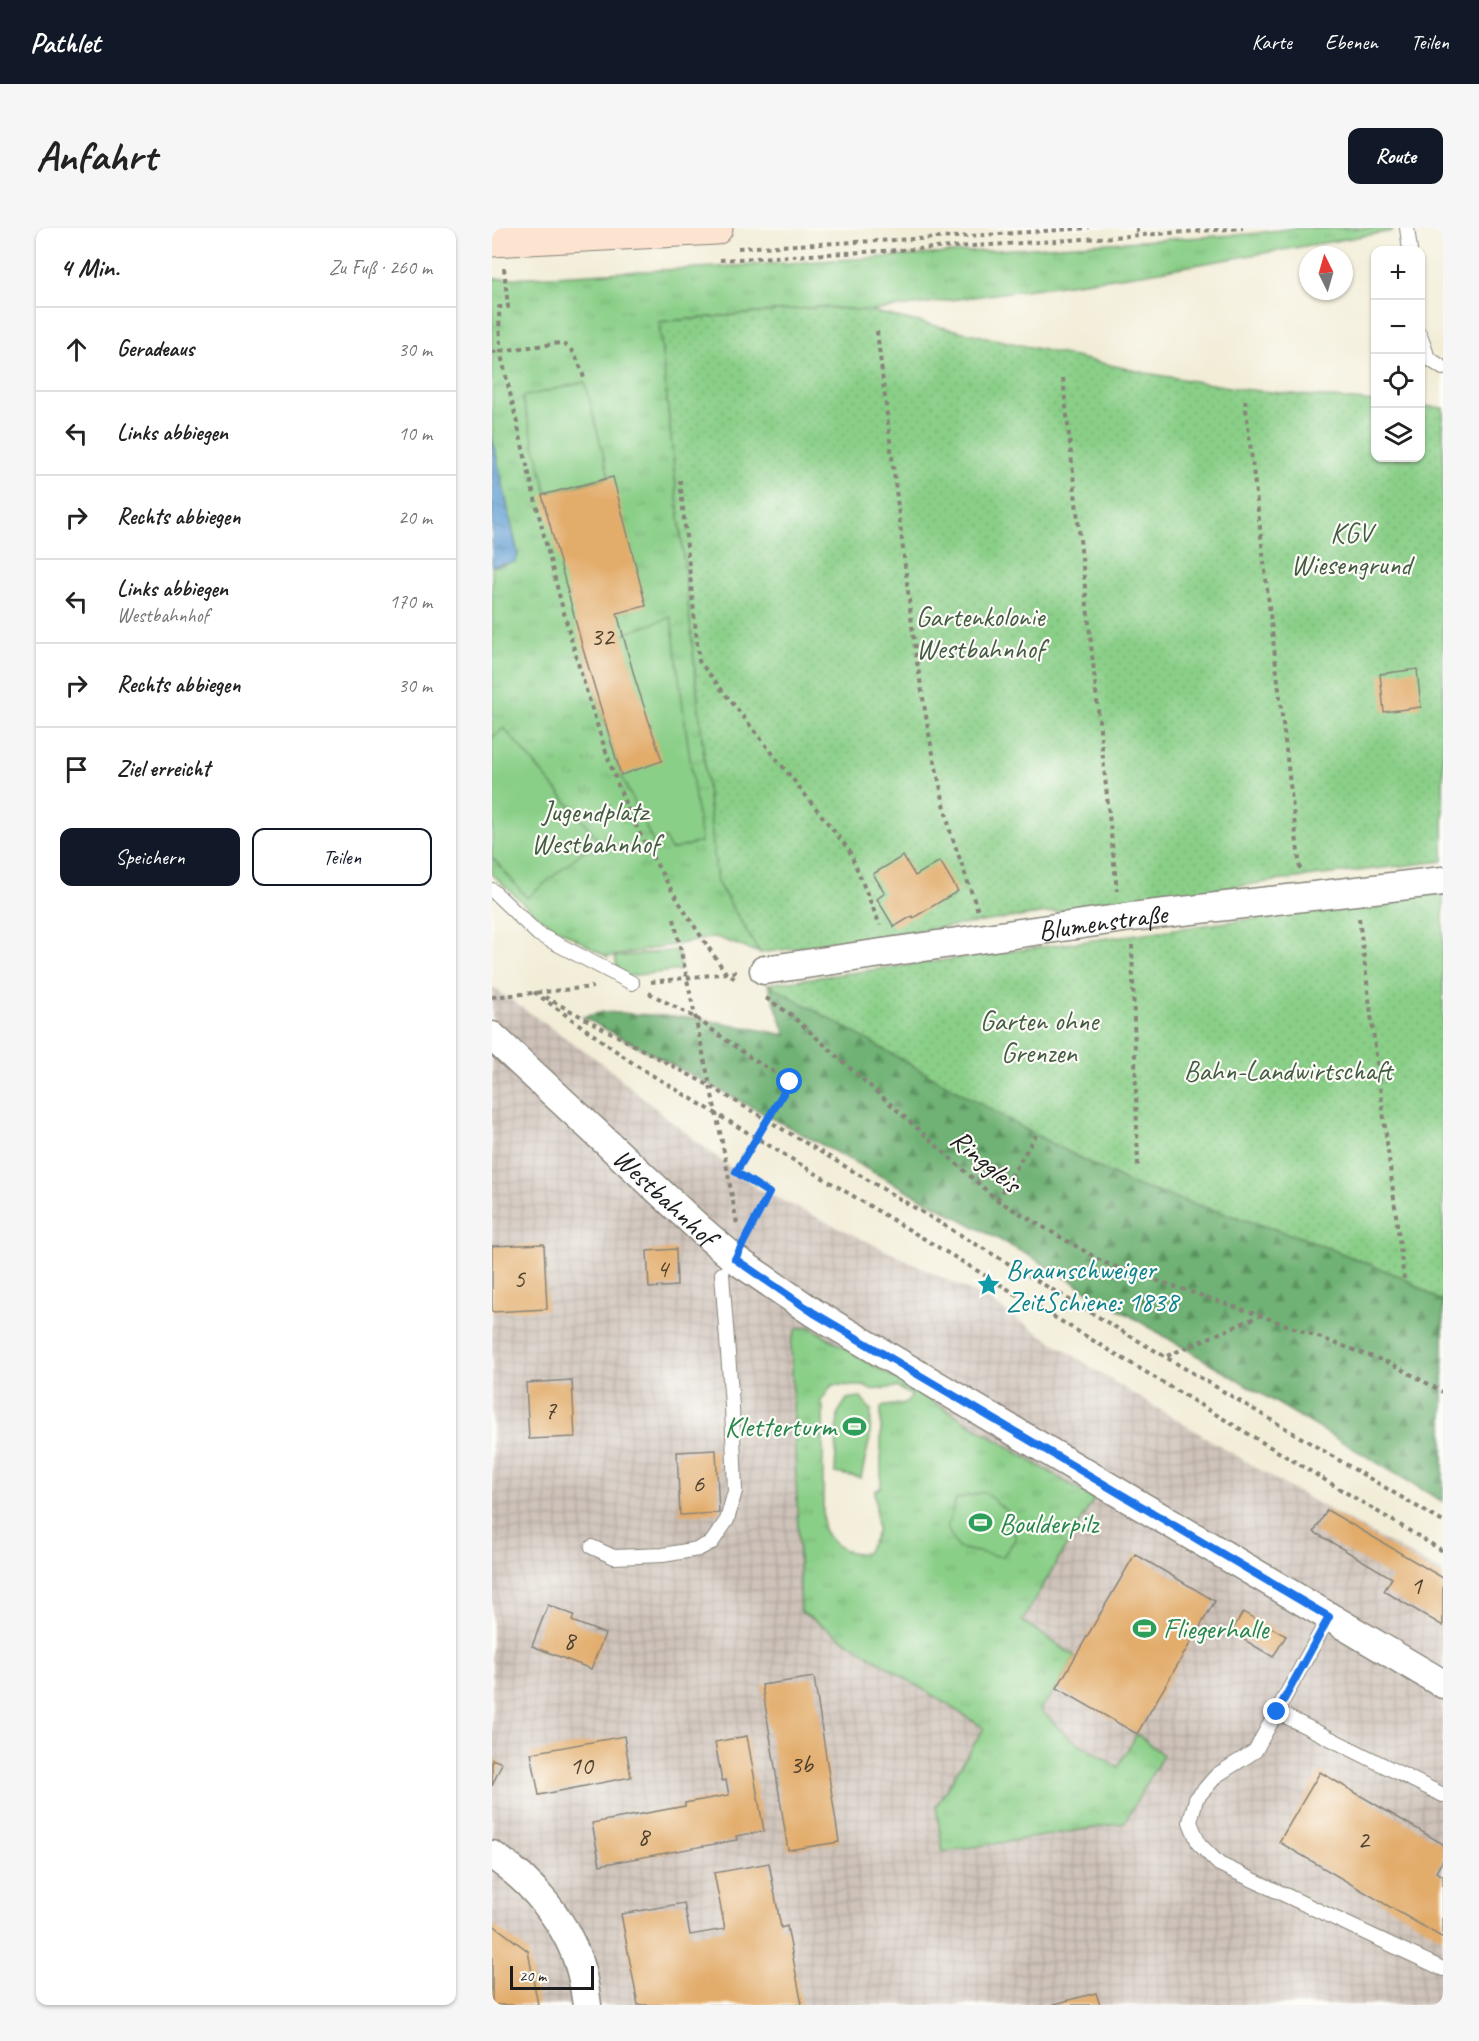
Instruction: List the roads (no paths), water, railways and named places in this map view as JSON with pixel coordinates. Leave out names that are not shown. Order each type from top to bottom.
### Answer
[{"type":"main road","points":[[498,250],[722,238]]},
{"type":"street","name":"Blumenstraße","points":[[757,984],[891,951],[1125,918],[1443,881]]},
{"type":"street","name":"Westbahnhof","points":[[492,1036],[732,1260],[814,1313],[1443,1684]]},
{"type":"street","points":[[492,1855],[508,1865],[539,1894],[564,1931],[580,1966],[587,2005]]},
{"type":"lane","points":[[1407,228],[1409,246]]},
{"type":"lane","points":[[1425,349],[1428,358],[1443,368]]},
{"type":"lane","points":[[492,890],[538,934],[632,983]]},
{"type":"lane","points":[[592,1547],[614,1557],[663,1556],[698,1549],[712,1542],[727,1520],[735,1491],[732,1406],[732,1260]]},
{"type":"lane","points":[[1329,1617],[1255,1751],[1217,1775],[1196,1799],[1190,1822],[1199,1844],[1219,1863],[1443,1969]]},
{"type":"lane","points":[[1277,1712],[1443,1795]]},
{"type":"water","points":[[492,436],[518,555],[515,562],[492,566]]},
{"type":"place","name":"Braunschweiger ZeitSchiene: 1838","points":[[988,1285]]},
{"type":"place","name":"Kletterturm","points":[[854,1426]]},
{"type":"place","name":"Boulderpilz","points":[[981,1523]]},
{"type":"place","name":"Fliegerhalle","points":[[1145,1628]]},
{"type":"park label","name":"KGV Wiesengrund","points":[[1351,548]]},
{"type":"park label","name":"Gartenkolonie Westbahnhof","points":[[980,632]]},
{"type":"park label","name":"Jugendplatz Westbahnhof","points":[[595,827]]},
{"type":"park label","name":"Garten ohne Grenzen","points":[[1039,1036]]},
{"type":"park label","name":"Bahn-Landwirtschaft","points":[[1288,1070]]}]
